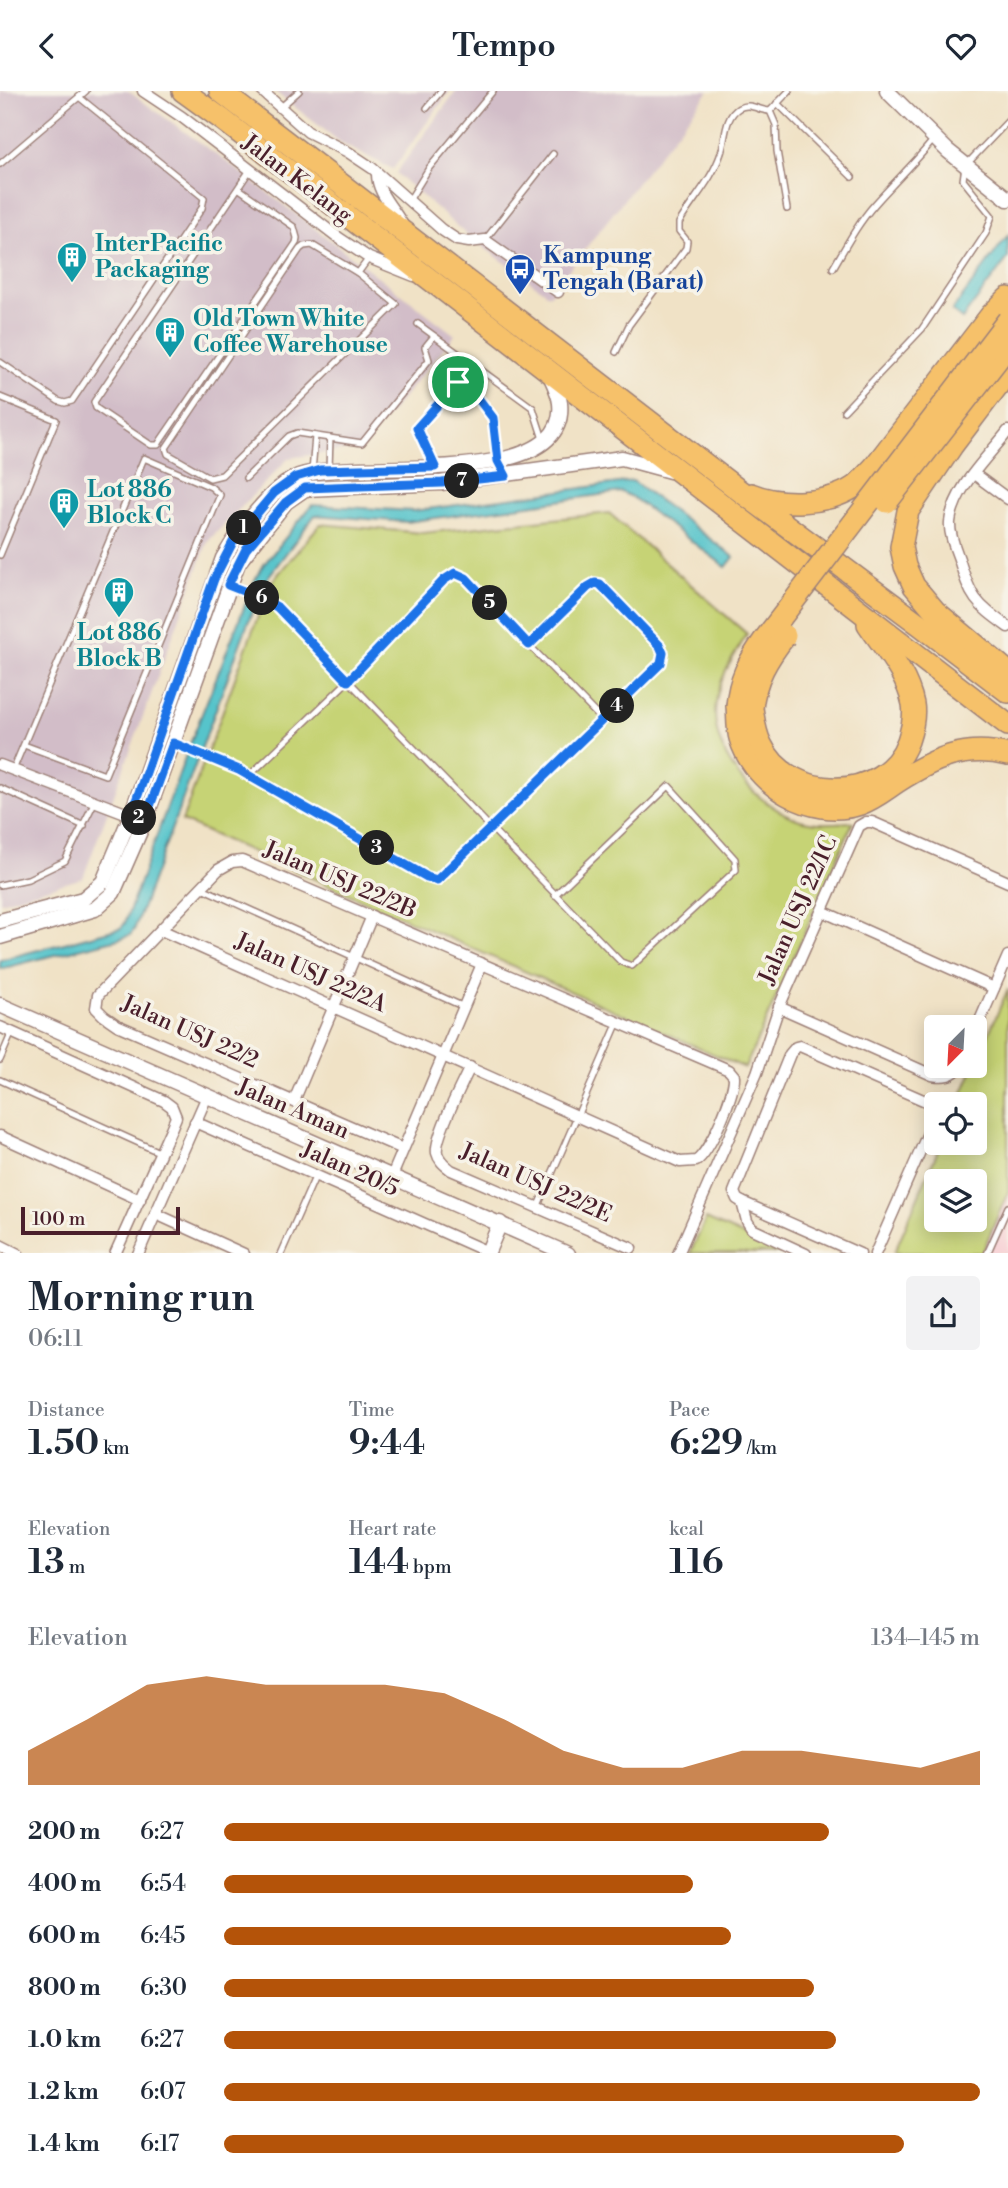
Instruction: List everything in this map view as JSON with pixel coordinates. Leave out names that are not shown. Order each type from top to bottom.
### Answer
[{"type":"highway","points":[[183,91],[1008,725]]},
{"type":"highway","points":[[220,91],[736,488],[1008,692]]},
{"type":"highway","points":[[736,488],[759,498],[800,501],[827,497],[854,487],[874,467],[991,316],[1008,298]]},
{"type":"highway","points":[[858,608],[900,670],[913,705],[913,727],[906,746],[895,763],[881,774],[864,784],[845,789],[823,788],[804,782],[771,760],[744,707],[738,688],[752,656],[1008,320]]},
{"type":"highway","points":[[1008,346],[772,654],[759,673],[744,707],[739,736],[748,757],[761,775],[796,799],[815,805],[842,807],[875,797],[940,759],[983,750],[1008,755]]},
{"type":"highway","points":[[1008,372],[952,446],[908,511],[901,547],[905,566],[914,586],[935,611],[1008,672]]},
{"type":"highway","points":[[919,624],[978,649]]},
{"type":"street","name":"Jalan Kelang","points":[[143,91],[182,117],[369,258],[436,284]]},
{"type":"street","points":[[262,91],[308,132],[348,152],[372,168],[442,230],[457,240],[485,240],[558,292]]},
{"type":"street","points":[[887,91],[965,166],[1008,199]]},
{"type":"street","points":[[377,174],[377,184],[396,211],[407,234]]},
{"type":"street","points":[[0,921],[83,899],[103,882],[131,815],[223,558],[274,493],[296,477],[329,469],[435,467],[498,461],[525,454],[544,442],[557,426],[560,402],[548,373]]},
{"type":"street","points":[[1008,431],[974,474],[954,506],[950,531],[969,592],[977,603],[1008,627]]},
{"type":"street","points":[[0,937],[95,909],[113,893],[178,744],[228,585],[246,549],[286,502],[305,488],[442,483],[622,458],[668,470],[690,481]]},
{"type":"street","points":[[974,474],[1008,499]]},
{"type":"street","points":[[0,765],[145,820]]},
{"type":"street","name":"Jalan USJ 22/1C","points":[[678,1253],[760,1064],[779,1007],[856,831],[866,822],[872,822],[1008,883]]},
{"type":"street","name":"Jalan USJ 22/2B","points":[[161,930],[225,865],[242,861],[729,1070],[734,1076],[733,1091],[701,1158]]},
{"type":"street","points":[[822,911],[994,988]]},
{"type":"street","points":[[294,1101],[372,916]]},
{"type":"street","name":"Jalan USJ 22/2A","points":[[161,930],[680,1162],[688,1163],[701,1158]]},
{"type":"street","name":"Jalan USJ 22/2","points":[[161,930],[98,995],[95,1004],[99,1012],[117,1025],[404,1149]]},
{"type":"street","points":[[982,1015],[1008,956]]},
{"type":"street","points":[[391,1176],[482,964]]},
{"type":"street","name":"Jalan Aman","points":[[0,1005],[566,1253]]},
{"type":"street","points":[[779,1007],[924,1071]]},
{"type":"street","points":[[0,1027],[172,1107],[176,1117],[172,1129],[115,1253]]},
{"type":"street","points":[[858,1253],[742,1202],[735,1196],[734,1188],[790,1054],[796,1047],[800,1046],[933,1106],[936,1115],[876,1253]]},
{"type":"street","name":"Jalan USJ 22/2E","points":[[470,1067],[438,1140],[438,1157],[451,1170],[631,1248]]},
{"type":"street","points":[[138,1253],[207,1096]]},
{"type":"street","points":[[743,1104],[765,1114]]},
{"type":"street","points":[[738,1116],[760,1127]]},
{"type":"street","name":"Jalan 20/5","points":[[195,1122],[488,1253]]},
{"type":"street","points":[[0,1136],[139,1200]]},
{"type":"street","points":[[742,1202],[752,1229],[804,1253]]},
{"type":"street","points":[[156,1214],[242,1253]]},
{"type":"street","points":[[488,1253],[500,1223]]},
{"type":"street","points":[[0,1245],[16,1253]]},
{"type":"lane","points":[[0,164],[86,91]]},
{"type":"lane","points":[[281,107],[299,91]]},
{"type":"lane","points":[[427,108],[441,91]]},
{"type":"lane","points":[[410,199],[429,168],[493,91]]},
{"type":"lane","points":[[616,352],[629,325],[686,248],[687,241],[679,231],[679,223],[714,171],[723,149],[725,129],[732,115],[741,107],[752,106],[770,111],[789,91]]},
{"type":"lane","points":[[0,362],[58,401],[72,401],[202,208],[204,198],[79,97]]},
{"type":"lane","points":[[777,103],[852,177]]},
{"type":"lane","points":[[770,111],[776,125],[777,151],[787,209]]},
{"type":"lane","points":[[844,411],[922,328],[986,233],[992,216],[962,180],[965,166],[1008,121]]},
{"type":"lane","points":[[833,268],[861,222],[918,160],[934,138]]},
{"type":"lane","points":[[485,240],[554,154]]},
{"type":"lane","points":[[238,188],[294,227],[298,238],[158,445],[151,445],[96,408],[94,402],[250,170]]},
{"type":"lane","points":[[312,245],[358,273],[397,304],[222,475],[209,478],[168,454],[166,448],[304,246],[312,245]]},
{"type":"lane","points":[[358,273],[369,258]]},
{"type":"lane","points":[[418,324],[533,408],[544,442]]},
{"type":"lane","points":[[246,478],[289,436],[297,433],[362,443],[429,360],[425,347],[434,336]]},
{"type":"lane","points":[[442,483],[417,428],[458,382],[468,385],[493,418],[498,461],[506,476]]},
{"type":"lane","points":[[0,397],[56,420],[0,555]]},
{"type":"lane","points":[[312,472],[315,436]]},
{"type":"lane","points":[[329,469],[330,438]]},
{"type":"lane","points":[[13,770],[144,458],[211,487],[220,495],[105,775],[24,745]]},
{"type":"lane","points":[[250,775],[348,681],[444,580],[455,573],[466,578],[602,720]]},
{"type":"lane","points":[[159,737],[250,775],[432,879],[440,877],[661,663],[663,653],[660,646],[604,587],[595,583],[529,645]]},
{"type":"lane","points":[[228,585],[277,607],[555,895],[621,962],[632,966],[736,870],[735,859],[669,786],[555,895]]},
{"type":"lane","points":[[0,788],[84,826]]},
{"type":"lane","points":[[0,885],[28,879],[65,862],[95,801]]},
{"type":"lane","points":[[201,887],[464,1006]]},
{"type":"lane","points":[[537,1208],[618,1022]]},
{"type":"lane","points":[[0,1060],[12,1032]]},
{"type":"lane","points":[[0,1080],[161,1153]]},
{"type":"lane","points":[[281,1253],[315,1177]]},
{"type":"lane","points":[[987,1253],[1008,1207]]},
{"type":"shaded area","points":[[0,91],[128,91],[235,168],[455,335],[361,448],[289,458],[208,541],[83,878],[0,902]]},
{"type":"shaded area","points":[[274,91],[450,91],[393,169],[344,145]]},
{"type":"shaded area","points":[[456,91],[709,91],[549,295],[467,235],[396,173]]},
{"type":"shaded area","points":[[1008,1192],[1008,1253],[982,1253]]},
{"type":"green space","points":[[609,513],[747,634],[724,675],[716,702],[715,721],[719,739],[738,774],[766,802],[783,813],[806,822],[853,822],[745,1068],[182,821],[270,584],[320,524],[423,533]]},
{"type":"green space","points":[[1008,989],[1008,1192],[982,1253],[894,1253],[924,1183],[924,1232],[987,1232],[987,1169],[930,1169],[936,1155],[987,1155],[987,1092],[963,1092],[969,1078],[987,1078],[987,1037]]},
{"type":"green space","points":[[706,1219],[782,1253],[690,1253]]},
{"type":"water","points":[[1008,235],[1008,258],[962,319],[952,311]]},
{"type":"water","points":[[633,481],[734,557],[726,567],[632,497],[621,492],[407,522],[315,515],[262,585],[134,930],[122,938],[0,969],[0,960],[121,928],[125,923],[190,744],[255,580],[261,568],[312,505],[413,511]]},
{"type":"place","name":"InterPacific Packaging","points":[[72,284]]},
{"type":"place","name":"Kampung Tengah (Barat)","points":[[520,296]]},
{"type":"place","name":"Old Town White Coffee Warehouse","points":[[170,359]]},
{"type":"place","name":"Lot 886 Block C","points":[[64,530]]},
{"type":"place","name":"Lot 886 Block B","points":[[119,619]]},
{"type":"route","points":[[458,382],[468,385],[493,418],[498,461],[506,476],[442,483],[305,488],[286,502],[246,549],[228,585],[277,607],[348,681],[444,580],[455,573],[466,578],[529,645],[588,587],[595,583],[600,584],[660,646],[663,653],[661,663],[437,880],[427,877],[239,770],[173,743],[145,820],[131,815],[214,579],[233,542],[274,493],[296,477],[320,470],[435,467],[417,428],[458,382]]}]
